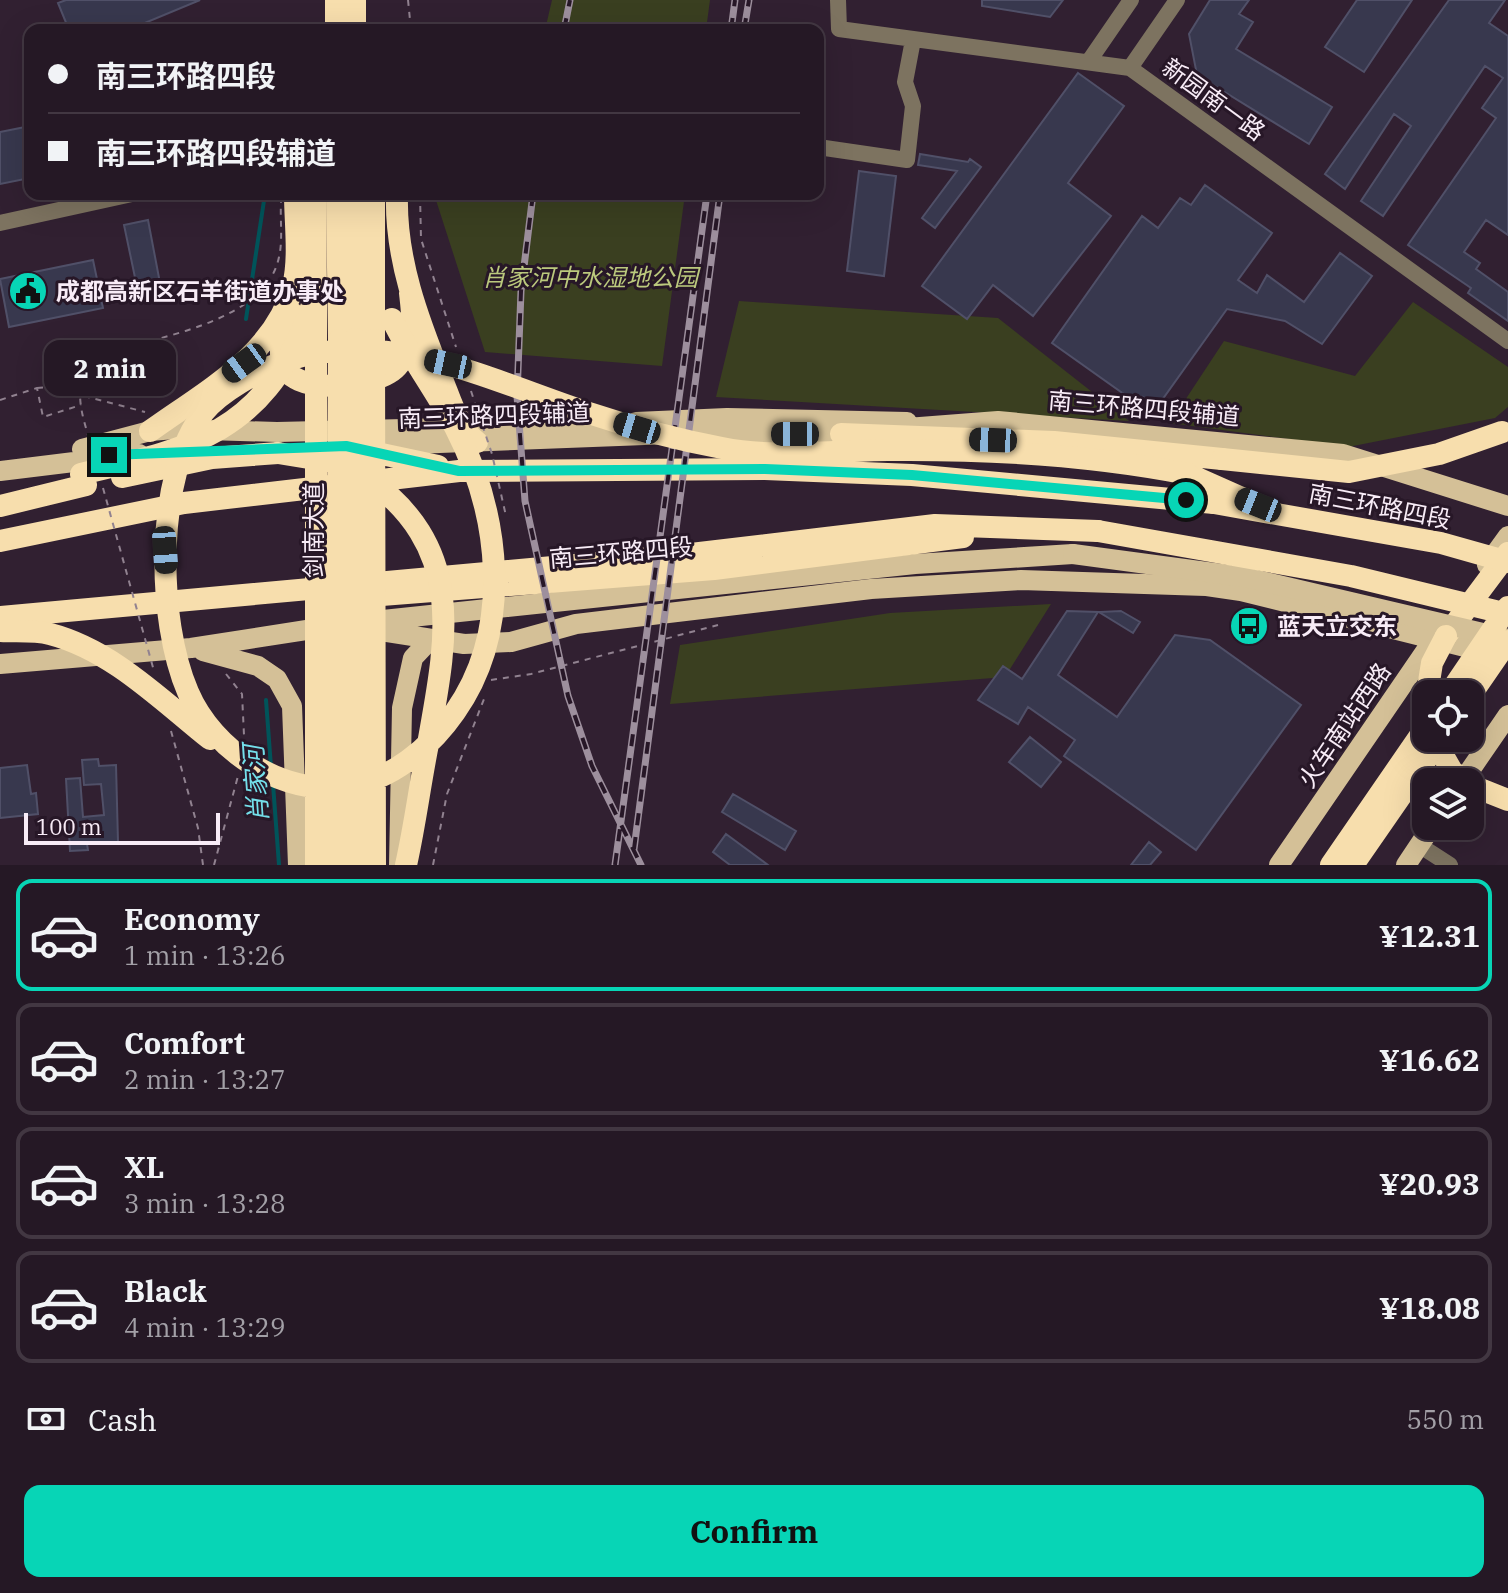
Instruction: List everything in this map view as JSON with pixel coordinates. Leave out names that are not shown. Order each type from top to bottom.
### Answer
[{"type":"highway","points":[[332,24],[350,14]]},
{"type":"highway","points":[[290,200],[294,284],[282,364],[297,380],[311,385],[365,381],[389,373],[409,346],[410,293]]},
{"type":"highway","points":[[315,200],[313,710],[316,865]]},
{"type":"highway","name":"剑南大道","points":[[336,865],[356,340],[338,200]]},
{"type":"highway","name":"剑南大道","points":[[355,200],[356,865]]},
{"type":"highway","points":[[0,631],[47,633],[84,648],[119,667],[220,747],[291,784],[328,788],[371,782],[399,767],[442,730],[471,689],[489,646],[494,578],[483,491],[454,426],[406,349],[392,319],[375,232],[374,200]]},
{"type":"highway","points":[[397,200],[398,231],[410,293],[454,410],[466,434],[468,432]]},
{"type":"highway","points":[[375,232],[356,340],[375,865]]},
{"type":"highway","points":[[152,420],[244,363],[270,335],[294,284]]},
{"type":"highway","points":[[0,492],[131,462],[202,440],[237,420],[265,394],[291,358],[316,295]]},
{"type":"highway","points":[[253,766],[205,720],[188,692],[169,615],[165,550],[172,476],[190,432],[208,407],[286,361],[346,348],[385,351],[448,364],[623,424],[729,450],[896,450],[1117,460],[1188,474],[1219,497]]},
{"type":"highway","points":[[841,434],[1054,442],[1349,472],[1439,454],[1508,429]]},
{"type":"highway","points":[[346,446],[459,471]]},
{"type":"highway","points":[[0,506],[182,464],[248,453],[278,453],[328,462],[361,474],[389,494],[420,528],[434,559],[445,637],[406,865]]},
{"type":"highway","name":"南三环路四段","points":[[0,541],[184,503],[459,471],[765,469],[912,475],[1219,497],[1276,513],[1441,543],[1508,562]]},
{"type":"highway","name":"南三环路四段","points":[[0,617],[674,556],[935,525],[1098,531],[1351,576],[1508,614]]},
{"type":"highway","points":[[1429,680],[1432,663],[1446,636],[1508,553]]},
{"type":"highway","points":[[1458,680],[1508,607]]},
{"type":"highway","points":[[1481,680],[1508,640]]},
{"type":"highway","points":[[1331,865],[1412,747]]},
{"type":"highway","points":[[1353,865],[1431,752]]},
{"type":"highway","points":[[1484,790],[1508,800]]},
{"type":"main road","points":[[32,465],[152,420],[468,432],[727,418],[947,423]]},
{"type":"main road","name":"南三环路四段辅道","points":[[0,471],[109,455],[346,446],[468,432],[841,434],[998,421],[1343,454],[1508,506]]},
{"type":"main road","name":"火车南站西路","points":[[1279,865],[1508,536]]},
{"type":"main road","points":[[0,664],[191,648],[345,624],[915,564],[1073,554],[1244,577],[1508,640]]},
{"type":"main road","points":[[915,564],[1031,564],[1241,591],[1508,657]]},
{"type":"main road","points":[[345,624],[464,644],[511,642],[576,624],[871,589],[1021,580],[1206,586]]},
{"type":"main road","points":[[399,865],[402,708],[413,658],[430,640]]},
{"type":"main road","points":[[191,648],[258,666],[277,679],[292,706],[298,865]]},
{"type":"main road","points":[[292,706],[328,678],[343,675],[366,681],[402,708]]},
{"type":"main road","points":[[1475,768],[1508,715]]},
{"type":"main road","points":[[1406,865],[1422,840]]},
{"type":"street","name":"新园南一路","points":[[838,0],[839,29],[1130,68],[1508,341]]},
{"type":"street","points":[[1089,61],[1131,0]]},
{"type":"street","points":[[1130,68],[1177,0]]},
{"type":"street","points":[[824,148],[907,160],[913,106],[905,82],[913,40]]},
{"type":"street","points":[[0,223],[105,200]]},
{"type":"street","points":[[1419,845],[1450,865]]},
{"type":"path","points":[[408,0],[410,24]]},
{"type":"path","points":[[284,259],[290,200]]},
{"type":"path","points":[[420,200],[421,239],[459,355]]},
{"type":"path","points":[[0,400],[50,387],[152,420]]},
{"type":"path","points":[[37,388],[43,417],[81,405]]},
{"type":"green space","points":[[552,0],[710,0],[707,24],[546,24]]},
{"type":"green space","name":"肖家河中水湿地公园","points":[[436,200],[684,200],[662,366],[485,352]]},
{"type":"green space","points":[[739,301],[998,318],[1129,421],[716,397]]},
{"type":"green space","points":[[1413,302],[1508,367],[1508,407],[1495,418],[1348,447],[1170,423],[1224,341],[1355,376]]},
{"type":"green space","points":[[1051,604],[1005,677],[670,704],[680,645],[890,613]]},
{"type":"building","points":[[66,0],[200,0],[142,24],[67,24],[58,3]]},
{"type":"building","points":[[982,0],[1063,0],[1050,17],[982,6]]},
{"type":"building","points":[[1210,0],[1249,0],[1239,14],[1253,22],[1236,49],[1332,107],[1309,144],[1197,75],[1189,34]]},
{"type":"building","points":[[1357,0],[1412,0],[1364,72],[1325,47]]},
{"type":"building","points":[[1449,0],[1505,0],[1489,23],[1508,36],[1508,235],[1486,220],[1464,252],[1480,263],[1476,269],[1508,292],[1508,321],[1468,293],[1471,288],[1408,245],[1496,118],[1482,108],[1503,78],[1485,66],[1383,216],[1361,201],[1411,126],[1394,114],[1345,189],[1325,174]]},
{"type":"building","points":[[1078,73],[1124,106],[1068,183],[1111,216],[1033,316],[993,285],[967,319],[922,286]]},
{"type":"building","points":[[24,127],[24,179],[0,184],[0,132]]},
{"type":"building","points":[[920,154],[968,162],[970,159],[981,167],[935,228],[922,218],[957,171],[918,165]]},
{"type":"building","points":[[859,171],[896,176],[884,276],[847,271]]},
{"type":"building","points":[[1205,185],[1272,233],[1238,280],[1257,293],[1267,275],[1304,302],[1340,253],[1372,276],[1322,344],[1285,321],[1227,309],[1157,407],[1143,397],[1138,404],[1052,343],[1142,216],[1158,228],[1180,198],[1191,205]]},
{"type":"building","points":[[148,220],[160,283],[137,287],[124,225]]},
{"type":"building","points":[[93,260],[103,308],[9,327],[0,279]]},
{"type":"building","points":[[1067,611],[1098,612],[1058,675],[1117,717],[1175,635],[1210,640],[1301,705],[1196,850],[1064,756],[1075,740],[1028,707],[1018,724],[978,700],[1003,666],[1022,679]]},
{"type":"building","points":[[1121,611],[1140,622],[1133,633],[1099,612]]},
{"type":"building","points":[[1030,737],[1061,762],[1041,787],[1009,762]]},
{"type":"building","points":[[98,759],[99,766],[116,765],[118,842],[87,844],[88,850],[70,851],[66,779],[80,778],[83,817],[104,815],[101,784],[84,785],[82,760]]},
{"type":"building","points":[[27,765],[31,794],[36,793],[38,814],[0,818],[0,768]]},
{"type":"building","points":[[733,794],[796,831],[785,850],[722,812]]},
{"type":"building","points":[[726,834],[768,865],[730,865],[713,852]]},
{"type":"building","points":[[1149,842],[1161,852],[1150,865],[1131,865]]},
{"type":"waterway","name":"肖家河","points":[[246,319],[264,200]]},
{"type":"waterway","name":"肖家河","points":[[266,700],[271,767]]},
{"type":"waterway","name":"肖家河","points":[[273,784],[279,865]]},
{"type":"railway","points":[[565,24],[570,0]]},
{"type":"railway","points":[[732,24],[735,0]]},
{"type":"railway","points":[[745,24],[749,0]]},
{"type":"railway","points":[[532,200],[521,291],[517,396],[525,501],[568,696],[592,766],[641,865]]},
{"type":"railway","points":[[615,865],[706,200]]},
{"type":"railway","points":[[634,849],[719,200]]},
{"type":"place","name":"成都高新区石羊街道办事处","points":[[28,291]]},
{"type":"place","name":"蓝天立交东","points":[[1249,626]]},
{"type":"route","points":[[109,455],[346,446],[459,471],[765,469],[912,475],[1186,500]]}]
